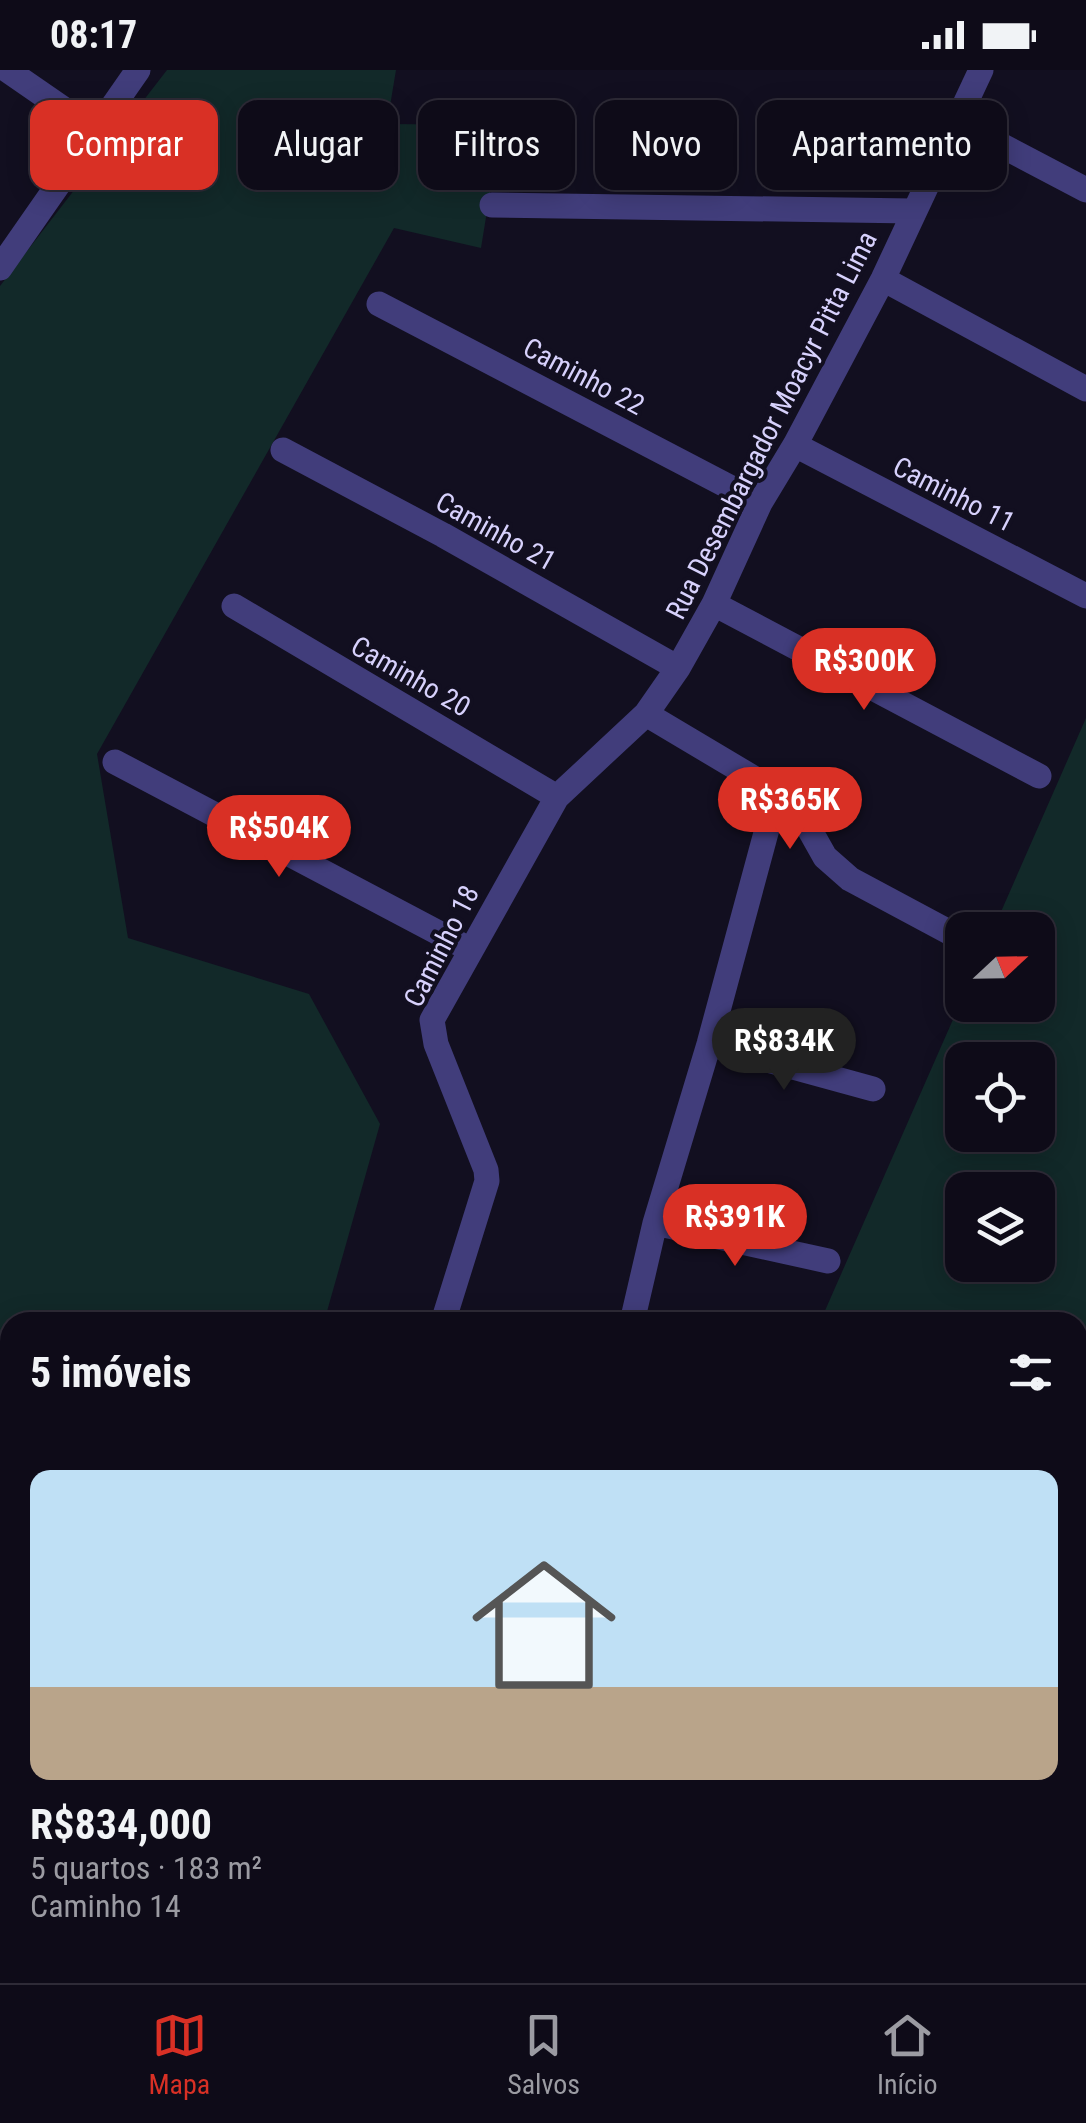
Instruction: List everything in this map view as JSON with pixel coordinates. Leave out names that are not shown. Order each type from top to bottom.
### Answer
[{"type":"street","points":[[8,70],[51,100]]},
{"type":"street","points":[[116,100],[138,70]]},
{"type":"street","name":"Rua Desembargador Moacyr Pitta Lima","points":[[968,100],[982,70]]},
{"type":"street","points":[[1007,148],[1086,190]]},
{"type":"street","points":[[0,268],[53,190]]},
{"type":"street","name":"Rua Desembargador Moacyr Pitta Lima","points":[[618,740],[646,714],[678,668],[714,604],[760,502],[795,445],[882,279],[923,190]]},
{"type":"street","points":[[492,206],[913,211]]},
{"type":"street","points":[[882,279],[1086,389]]},
{"type":"street","name":"Caminho 22","points":[[380,304],[760,502]]},
{"type":"street","name":"Caminho 11","points":[[795,445],[1086,596]]},
{"type":"street","name":"Caminho 21","points":[[283,450],[678,668]]},
{"type":"street","points":[[714,604],[1039,776]]},
{"type":"street","name":"Caminho 20","points":[[234,606],[557,797]]},
{"type":"street","points":[[646,714],[778,792],[794,808],[836,870],[945,929]]},
{"type":"street","name":"Caminho 18","points":[[446,1312],[487,1182],[486,1170],[432,1031],[432,1020],[557,797],[618,740]]},
{"type":"street","points":[[115,762],[469,949]]},
{"type":"street","points":[[634,1312],[655,1223],[778,792]]},
{"type":"street","points":[[709,1044],[873,1089]]},
{"type":"street","points":[[655,1223],[828,1261]]},
{"type":"green space","points":[[167,70],[396,70],[391,100],[238,100],[238,190],[398,190],[398,124],[418,124],[418,190],[490,190],[481,248],[394,228],[97,754],[128,938],[309,994],[380,1124],[327,1312],[0,1312],[0,286],[74,190],[218,190],[218,100],[144,100]]},
{"type":"green space","points":[[1086,718],[1086,1312],[824,1312],[952,1022],[1055,1022],[1055,912],[1001,912]]}]
